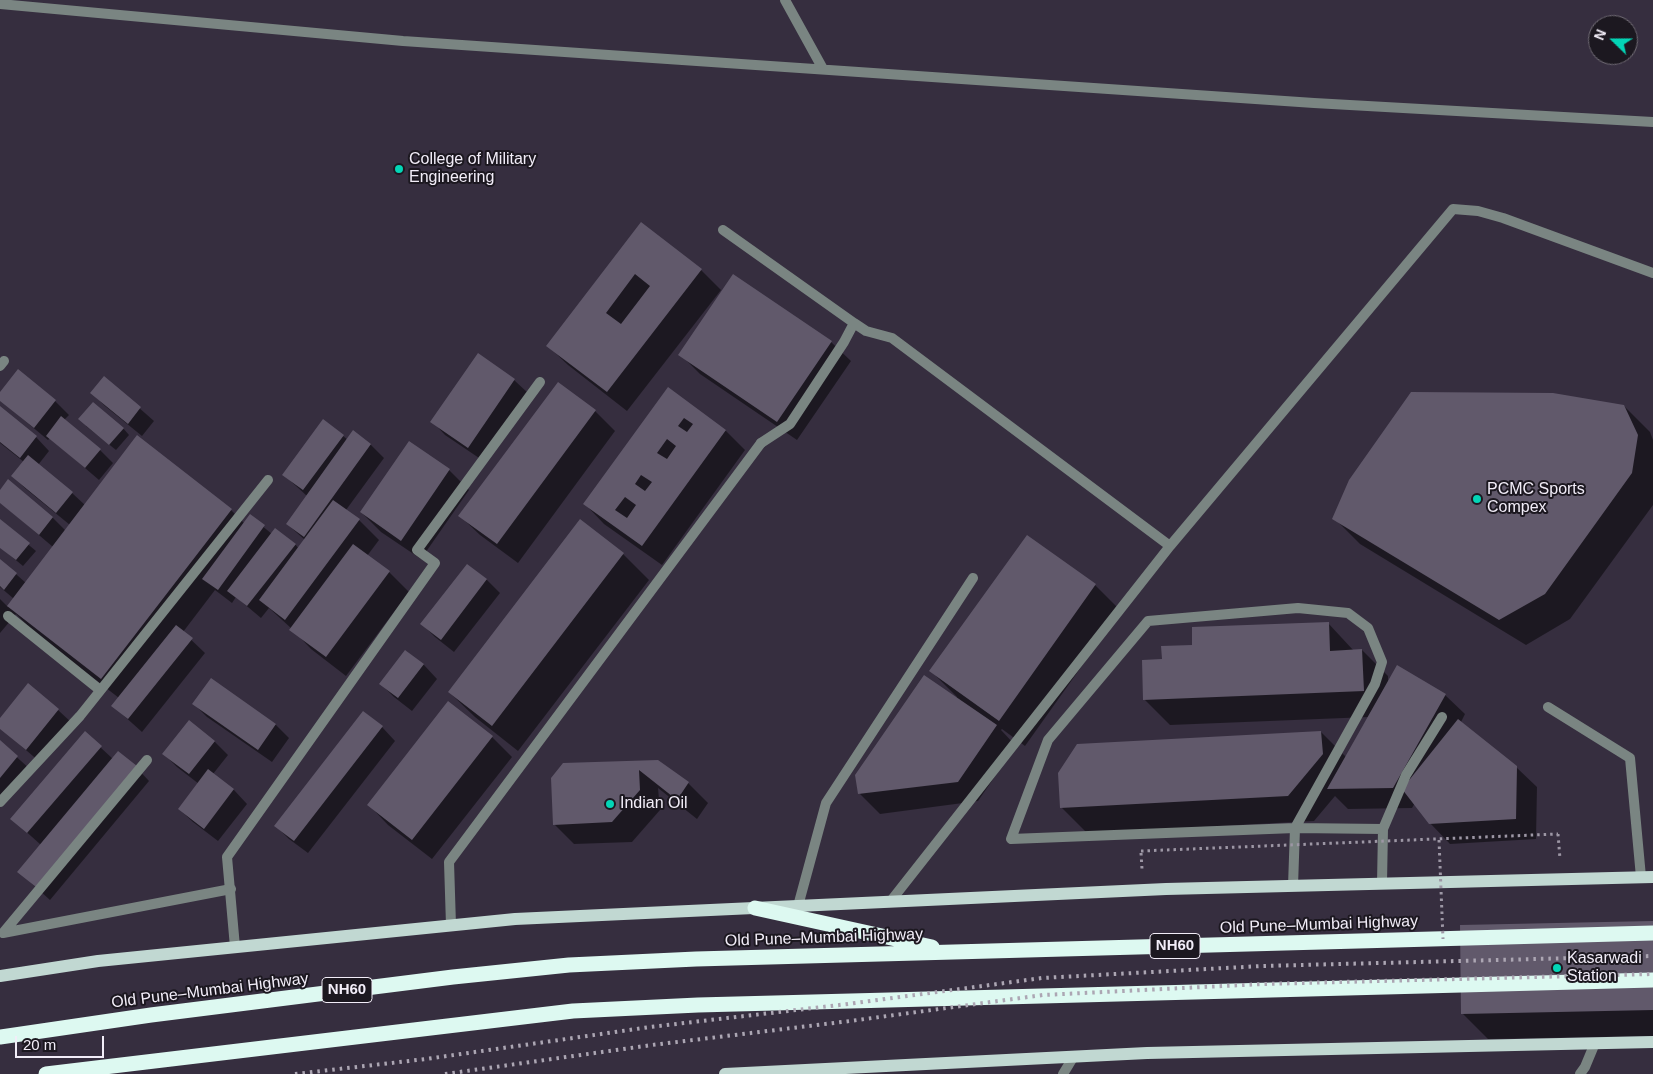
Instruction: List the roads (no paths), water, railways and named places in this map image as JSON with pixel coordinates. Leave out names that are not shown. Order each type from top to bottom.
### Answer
[{"type":"highway","points":[[755,908],[954,952]]},
{"type":"highway","name":"Old Pune–Mumbai Highway","points":[[0,1037],[161,1014],[444,978],[569,965],[696,959],[1653,933]]},
{"type":"highway","points":[[46,1074],[572,1011],[698,1005],[1653,980]]},
{"type":"main road","points":[[0,976],[98,961],[515,919],[1143,890],[1647,877]]},
{"type":"main road","points":[[725,1074],[1167,1052],[1653,1042]]},
{"type":"street","points":[[785,0],[823,69]]},
{"type":"street","points":[[0,4],[403,41],[1314,103],[1653,122]]},
{"type":"street","points":[[890,902],[1170,546],[1452,209],[1478,212],[1503,218],[1653,273]]},
{"type":"street","points":[[723,230],[866,331],[892,338],[1170,546]]},
{"type":"street","points":[[451,925],[449,862],[761,443],[790,424],[844,342],[854,323]]},
{"type":"street","points":[[236,947],[227,857],[435,563],[417,550],[540,382]]},
{"type":"street","points":[[0,802],[80,716],[268,480]]},
{"type":"street","points":[[798,906],[826,803],[973,578]]},
{"type":"street","points":[[1293,886],[1295,828],[1375,684],[1382,662],[1368,628],[1348,613],[1298,608],[1148,621],[1048,740],[1011,838],[1295,828],[1383,829]]},
{"type":"street","points":[[8,616],[100,690]]},
{"type":"street","points":[[1548,707],[1630,758],[1647,877]]},
{"type":"street","points":[[1382,884],[1383,829],[1406,775],[1442,717]]},
{"type":"street","points":[[146,760],[3,933],[231,889]]},
{"type":"street","points":[[1580,1074],[1595,1043]]},
{"type":"street","points":[[1062,1074],[1074,1056]]},
{"type":"railway","points":[[295,1074],[426,1059],[650,1027],[848,1004],[1042,978],[1262,966],[1653,956]]},
{"type":"railway","points":[[445,1074],[652,1045],[1043,995],[1263,984],[1653,974]]},
{"type":"place","name":"College of Military Engineering","points":[[399,169]]},
{"type":"place","name":"PCMC Sports Compex","points":[[1477,499]]},
{"type":"place","name":"Indian Oil","points":[[610,804]]},
{"type":"place","name":"Kasarwadi Station","points":[[1557,968]]}]
